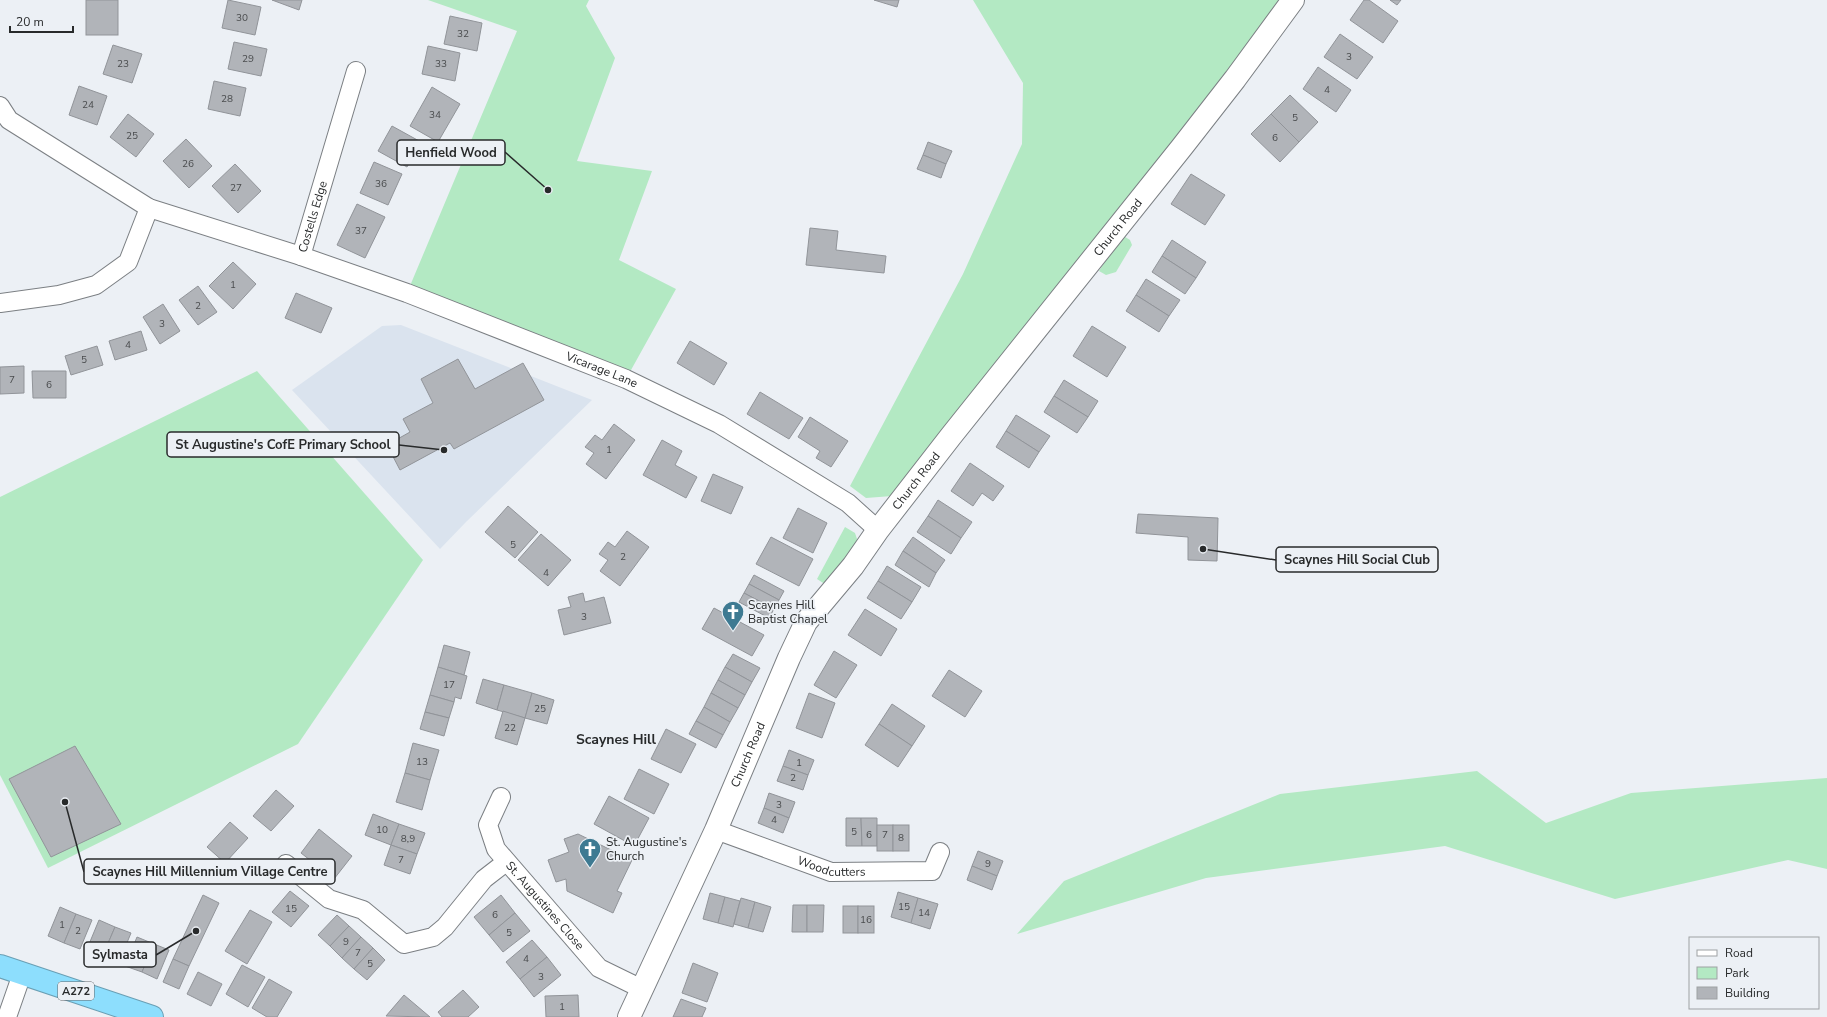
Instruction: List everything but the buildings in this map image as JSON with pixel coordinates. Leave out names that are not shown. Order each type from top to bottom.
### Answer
[{"type":"highway","name":"A272","points":[[0,966],[152,1017]]},
{"type":"street","name":"Church Road","points":[[629,1017],[716,830],[789,658],[806,622],[854,566],[878,530],[951,436],[1182,147],[1235,79],[1293,0]]},
{"type":"street","name":"Costells Edge","points":[[0,106],[9,120],[149,208],[301,256],[356,71]]},
{"type":"street","points":[[0,303],[59,295],[96,285],[128,262],[149,208]]},
{"type":"street","name":"Vicarage Lane","points":[[301,256],[407,293],[626,379],[719,424],[848,503],[878,530]]},
{"type":"street","name":"St. Augustines Close","points":[[501,798],[488,825],[496,849],[599,968],[642,989]]},
{"type":"street","name":"Woodcutters","points":[[716,830],[831,872],[932,871],[940,852]]},
{"type":"street","points":[[286,864],[329,899],[363,910],[404,944],[433,937],[445,927],[484,879],[506,862]]},
{"type":"street","points":[[7,1017],[22,974]]},
{"type":"shaded area","points":[[401,325],[592,400],[440,549],[292,390],[382,326]]},
{"type":"green space","points":[[428,0],[589,0],[586,6],[615,58],[577,161],[652,171],[619,260],[676,289],[626,379],[407,293],[517,31]]},
{"type":"green space","points":[[973,0],[1293,0],[905,495],[866,498],[850,486],[963,274],[1022,144],[1023,83]]},
{"type":"green space","points":[[1122,235],[1130,240],[1132,245],[1116,272],[1106,275],[1099,271]]},
{"type":"green space","points":[[257,371],[423,560],[298,744],[48,868],[0,775],[0,497]]},
{"type":"green space","points":[[845,527],[855,533],[858,542],[834,590],[817,579]]},
{"type":"green space","points":[[1477,771],[1546,823],[1631,793],[1827,778],[1827,869],[1788,860],[1615,899],[1445,846],[1206,878],[1017,934],[1064,881],[1280,794]]},
{"type":"place","name":"Henfield Wood","points":[[548,190]]},
{"type":"place","name":"St Augustine's CofE Primary School","points":[[444,450]]},
{"type":"place","name":"Scaynes Hill Social Club","points":[[1203,549]]},
{"type":"place","name":"Scaynes Hill Baptist Chapel","points":[[733,632]]},
{"type":"place","name":"Scaynes Hill Millennium Village Centre","points":[[65,802]]},
{"type":"place","name":"St. Augustine's Church","points":[[590,868]]},
{"type":"place","name":"Sylmasta","points":[[196,931]]},
{"type":"district","name":"Scaynes Hill","points":[[616,739]]}]
